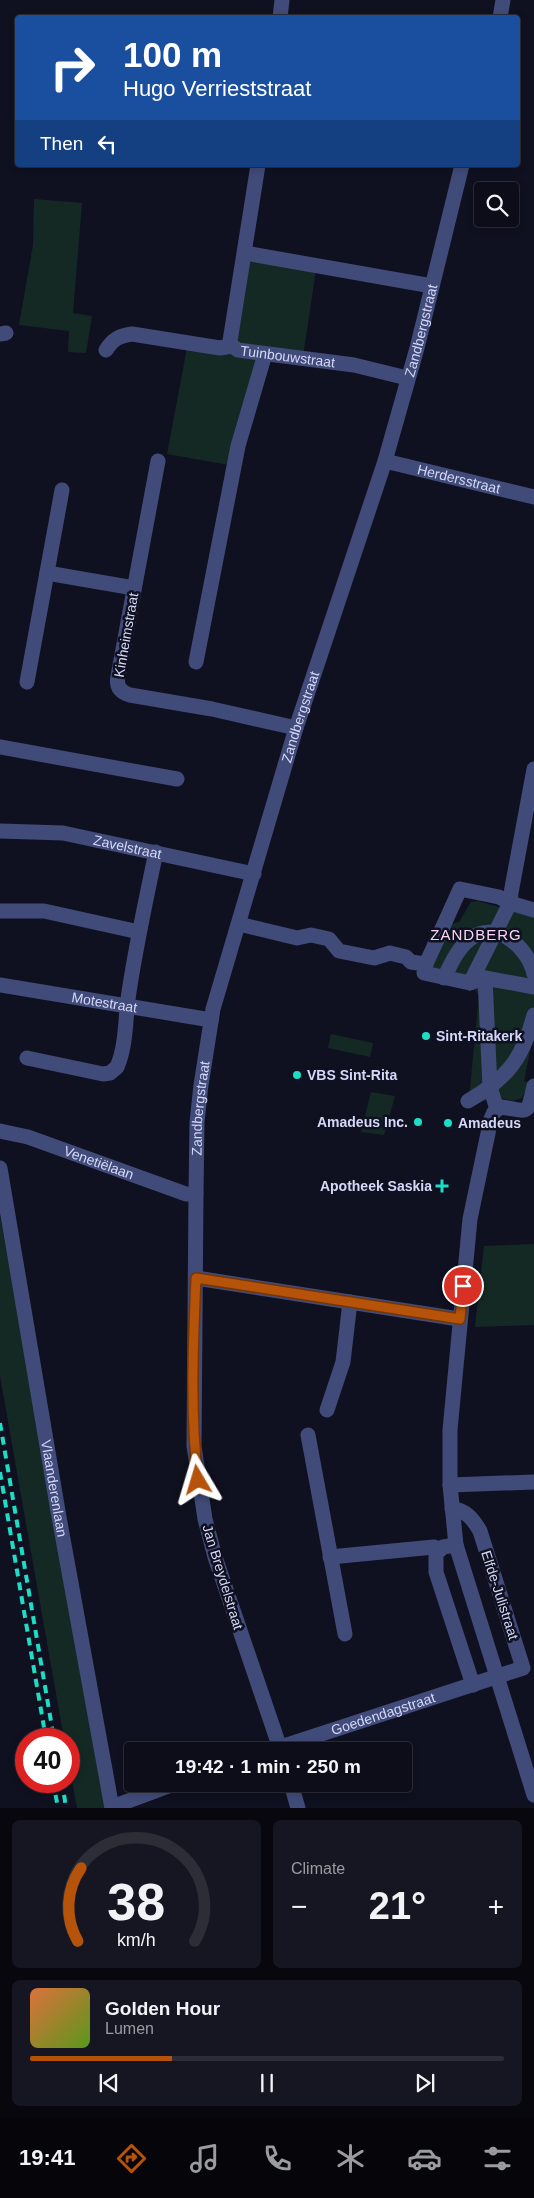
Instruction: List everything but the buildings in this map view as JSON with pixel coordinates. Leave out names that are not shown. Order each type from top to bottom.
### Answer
[{"type":"street","points":[[280,15],[282,0]]},
{"type":"street","points":[[500,15],[503,0]]},
{"type":"street","name":"Tuinbouwstraat","points":[[258,167],[230,339],[232,346],[238,350],[354,366],[407,378]]},
{"type":"street","name":"Zandbergstraat","points":[[196,1278],[199,1104],[210,1020],[296,728],[385,461],[417,348],[462,167]]},
{"type":"street","points":[[245,254],[432,286]]},
{"type":"street","points":[[106,350],[112,341],[121,335],[132,334],[220,348],[232,346]]},
{"type":"street","points":[[196,662],[238,446],[265,354]]},
{"type":"street","name":"Kinheimstraat","points":[[158,461],[117,680],[118,686],[122,691],[130,695],[212,709],[296,728]]},
{"type":"street","name":"Herdersstraat","points":[[385,461],[534,497]]},
{"type":"street","points":[[27,682],[62,490]]},
{"type":"street","points":[[47,573],[134,588]]},
{"type":"street","points":[[0,747],[177,779]]},
{"type":"street","points":[[470,983],[510,903],[534,769]]},
{"type":"street","name":"Zavelstraat","points":[[0,831],[63,833],[254,874]]},
{"type":"street","points":[[27,1058],[103,1074],[110,1073],[119,1062],[139,932],[156,852]]},
{"type":"street","points":[[534,910],[510,903],[499,896],[460,889],[426,964],[424,973],[470,983],[485,978],[534,987]]},
{"type":"street","points":[[0,911],[44,911],[139,932]]},
{"type":"street","points":[[239,924],[297,938],[311,935],[329,939],[340,951],[374,958],[390,953],[406,957],[411,962],[426,964]]},
{"type":"street","points":[[444,978],[453,959],[464,944],[480,934],[495,932],[518,945],[530,961],[534,974]]},
{"type":"street","points":[[485,978],[490,1087],[497,1109],[503,1106],[518,1111],[526,1109],[530,1105],[534,1086]]},
{"type":"street","name":"Motestraat","points":[[0,985],[210,1020]]},
{"type":"street","points":[[468,1101],[490,1087],[514,1065],[528,1040],[534,1015]]},
{"type":"street","name":"Elfde-Julistraat","points":[[497,1109],[491,1120],[470,1219],[450,1430],[450,1485],[456,1546],[534,1795]]},
{"type":"street","name":"Venetiëlaan","points":[[0,1131],[28,1137],[186,1194],[196,1194]]},
{"type":"street","name":"Vlaanderenlaan","points":[[0,1168],[112,1807]]},
{"type":"street","points":[[196,1278],[460,1319]]},
{"type":"street","name":"Jan Breydelstraat","points":[[196,1278],[194,1446],[201,1496],[215,1556],[273,1742]]},
{"type":"street","points":[[327,1410],[343,1362],[350,1302]]},
{"type":"street","points":[[308,1434],[345,1634]]},
{"type":"street","points":[[450,1485],[534,1482]]},
{"type":"street","name":"Elfde-Julistraat","points":[[452,1509],[466,1513],[474,1520],[480,1531],[523,1668],[496,1676]]},
{"type":"street","points":[[456,1546],[443,1548],[436,1553],[436,1572],[473,1684]]},
{"type":"street","points":[[330,1557],[434,1547],[440,1550]]},
{"type":"street","name":"Goedendagstraat","points":[[300,1742],[496,1676]]},
{"type":"street","points":[[112,1807],[152,1792]]},
{"type":"street","points":[[293,1792],[298,1808]]},
{"type":"green space","points":[[34,199],[82,203],[73,313],[92,316],[86,353],[68,352],[69,331],[19,325],[33,245]]},
{"type":"green space","points":[[247,258],[316,270],[303,356],[237,345]]},
{"type":"green space","points":[[187,348],[260,357],[229,465],[167,454]]},
{"type":"green space","points":[[478,901],[534,917],[534,1031],[524,1081],[529,1083],[522,1098],[513,1101],[496,1097],[486,1101],[469,1098],[479,996],[472,985],[422,975],[451,924],[459,922],[471,902]]},
{"type":"green space","points":[[331,1034],[373,1043],[370,1057],[328,1048]]},
{"type":"green space","points":[[371,1092],[395,1096],[384,1135],[361,1132]]},
{"type":"green space","points":[[0,1216],[107,1808],[77,1808],[74,1793],[80,1793],[80,1728],[62,1728],[0,1376]]},
{"type":"green space","points":[[534,1244],[534,1325],[475,1327],[484,1246]]},
{"type":"railway","points":[[0,1423],[52,1728]]},
{"type":"railway","points":[[0,1472],[44,1728]]},
{"type":"railway","points":[[55,1793],[58,1808]]},
{"type":"railway","points":[[64,1793],[66,1808]]},
{"type":"place","name":"Sint-Ritakerk","points":[[426,1036]]},
{"type":"place","name":"VBS Sint-Rita","points":[[297,1075]]},
{"type":"place","name":"Amadeus Inc.","points":[[418,1122]]},
{"type":"place","name":"Amadeus","points":[[448,1123]]},
{"type":"place","name":"Apotheek Saskia","points":[[442,1186]]},
{"type":"district","name":"ZANDBERG","points":[[476,934]]},
{"type":"route","points":[[198,1480],[193,1412],[196,1278],[460,1319],[463,1286]]}]
